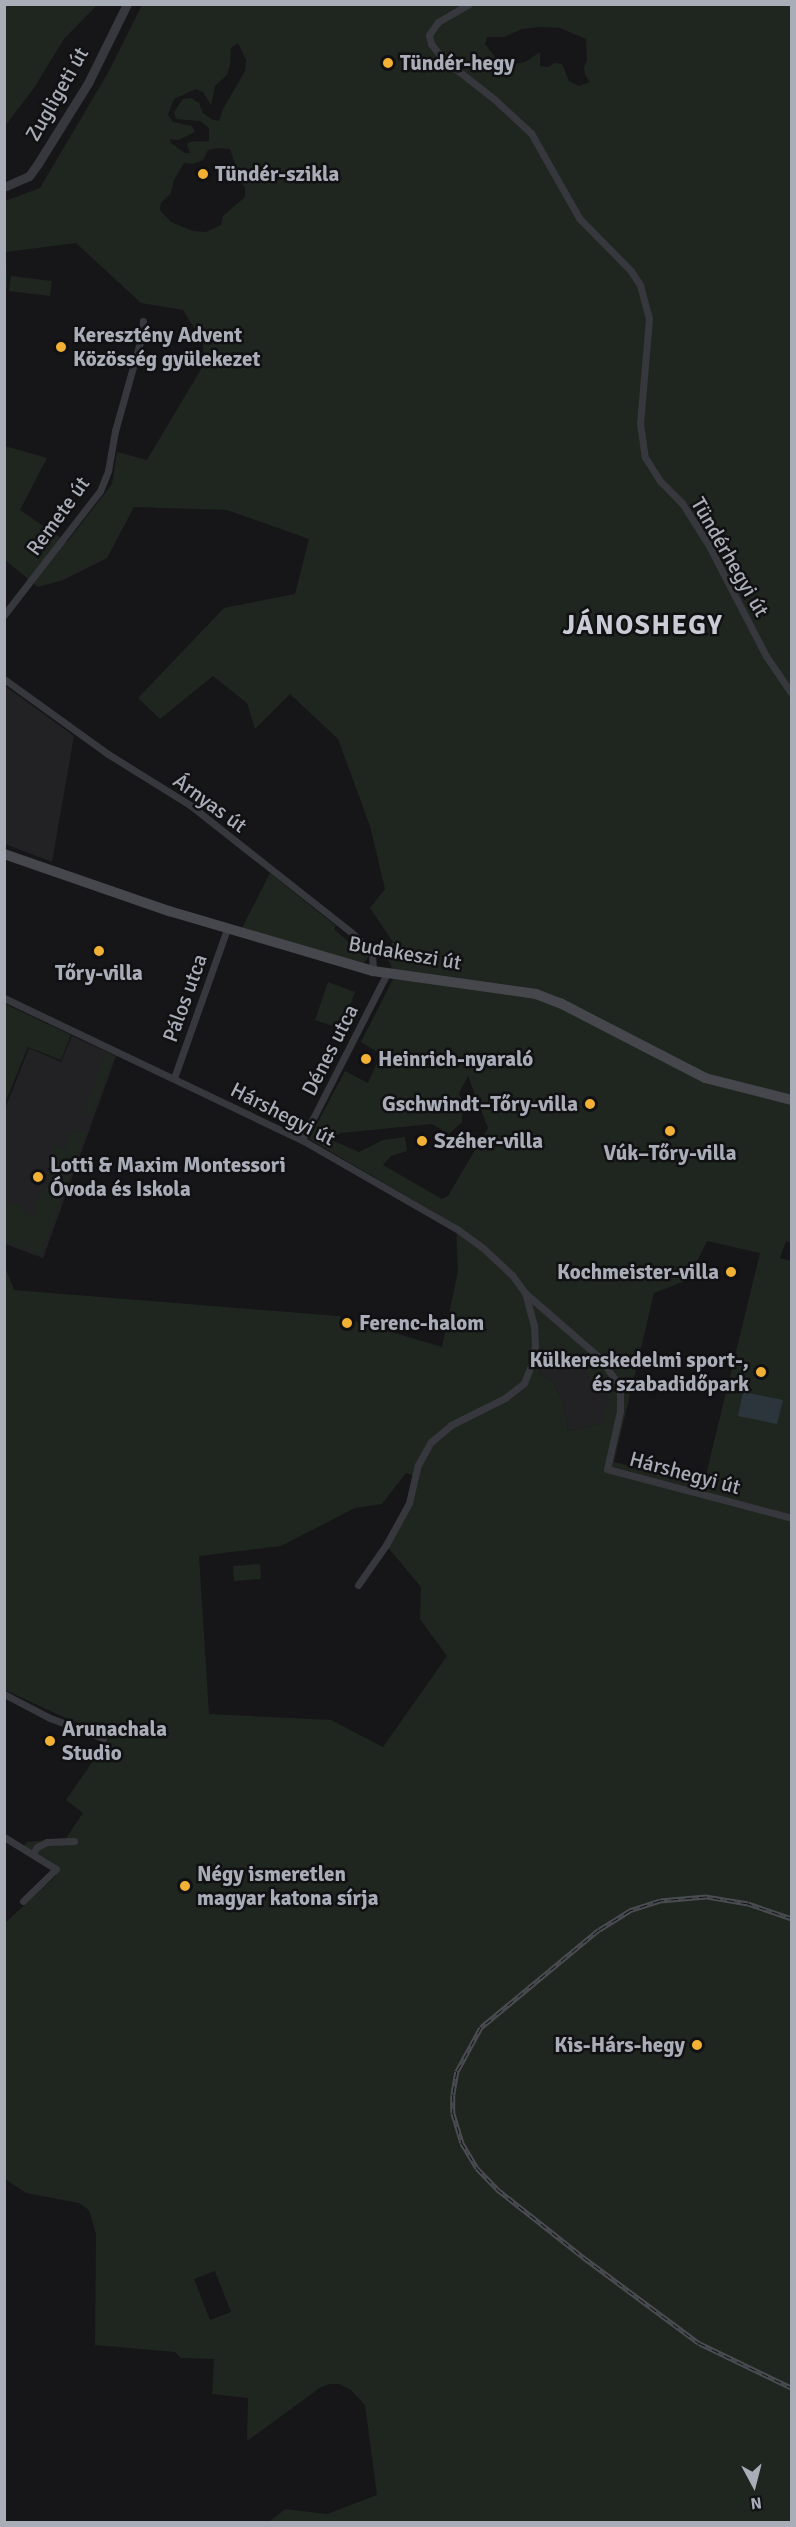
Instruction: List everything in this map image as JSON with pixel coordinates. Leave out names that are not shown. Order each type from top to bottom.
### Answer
[{"type":"main road","name":"Budakeszi út","points":[[4,854],[227,929],[373,971],[536,994],[561,1004],[705,1078],[792,1100]]},
{"type":"street","name":"Zugligeti út","points":[[4,187],[29,176],[37,165],[88,83],[127,4]]},
{"type":"street","name":"Tündérhegyi út","points":[[469,4],[438,22],[429,35],[431,44],[443,59],[494,99],[531,133],[571,207],[640,285],[649,320],[640,423],[645,457],[660,481],[682,503],[708,544],[766,656],[792,693]]},
{"type":"street","name":"Remete út","points":[[4,615],[99,491],[108,471],[115,431],[132,375],[143,321]]},
{"type":"street","name":"Árnyas út","points":[[4,679],[108,754],[190,805],[343,926],[372,952],[373,971]]},
{"type":"street","name":"Pálos utca","points":[[174,1078],[227,929]]},
{"type":"street","name":"Dénes utca","points":[[302,1140],[387,974]]},
{"type":"street","name":"Hárshegyi út","points":[[4,998],[302,1140],[458,1229],[483,1248],[512,1275],[525,1293],[600,1358],[620,1387],[620,1411],[607,1470],[792,1518]]},
{"type":"street","name":"Hárshegyi út","points":[[358,1586],[386,1545],[409,1503],[418,1465],[431,1442],[451,1425],[505,1398],[524,1383],[533,1361],[535,1345],[534,1326],[525,1293]]},
{"type":"street","points":[[4,1694],[50,1718],[103,1738]]},
{"type":"street","points":[[4,1837],[56,1869],[23,1901]]},
{"type":"street","points":[[32,1854],[37,1847],[47,1842],[74,1841]]},
{"type":"shaded area","points":[[5,4],[97,5],[64,39],[34,88],[5,126]]},
{"type":"shaded area","points":[[142,5],[791,5],[792,1243],[786,1241],[780,1258],[792,1261],[791,2522],[269,2522],[285,2509],[327,2514],[377,2495],[365,2405],[351,2390],[339,2384],[330,2384],[321,2387],[247,2441],[248,2398],[212,2394],[214,2359],[181,2358],[175,2352],[95,2345],[96,2234],[89,2210],[79,2203],[26,2193],[5,2179],[4,1924],[56,1876],[51,1868],[20,1850],[27,1842],[66,1838],[83,1813],[66,1800],[109,1738],[5,1690],[5,1267],[14,1290],[338,1316],[442,1347],[458,1271],[456,1225],[309,1139],[345,1071],[368,1083],[381,1054],[361,1042],[393,979],[391,965],[382,951],[393,942],[370,908],[385,889],[370,826],[338,739],[290,694],[255,729],[247,703],[213,676],[160,719],[138,698],[224,608],[295,594],[309,539],[227,510],[134,507],[107,558],[63,580],[38,587],[5,560],[5,446],[47,458],[20,510],[67,542],[112,484],[117,452],[147,460],[204,364],[203,342],[183,310],[141,303],[76,243],[6,252],[7,287],[5,287],[5,201],[40,188],[109,71]],"holes":[[[540,27],[560,28],[586,39],[587,61],[584,67],[585,75],[590,82],[579,86],[569,81],[562,64],[540,66],[540,52],[525,62],[514,64],[495,57],[485,44],[487,37],[504,37],[522,29]],[[238,43],[246,60],[245,71],[223,109],[219,121],[203,113],[199,103],[191,98],[183,99],[174,112],[176,119],[200,121],[209,128],[209,141],[190,142],[187,144],[190,153],[185,153],[171,143],[170,139],[178,140],[195,132],[192,126],[173,122],[168,115],[174,99],[196,89],[203,92],[211,105],[215,86],[227,75],[231,48]],[[230,149],[235,164],[235,177],[245,187],[245,197],[223,216],[221,225],[206,232],[193,231],[171,222],[160,210],[161,203],[171,193],[174,180],[184,163],[193,164],[203,160],[208,150]],[[468,1076],[488,1128],[448,1196],[442,1199],[383,1165],[391,1156],[407,1151],[405,1137],[383,1140],[359,1152],[329,1139],[341,1133],[432,1124],[449,1134],[462,1122],[463,1104],[459,1093]],[[707,1241],[760,1253],[704,1483],[614,1462],[654,1293],[688,1280]],[[569,1351],[572,1358],[580,1355],[590,1381],[598,1379],[607,1400],[602,1423],[568,1431],[563,1402],[553,1382],[539,1373],[540,1361]],[[406,1473],[415,1476],[409,1503],[386,1545],[421,1587],[420,1619],[447,1656],[383,1747],[331,1720],[209,1714],[199,1556],[281,1546],[355,1508],[382,1504]],[[215,2271],[231,2312],[210,2320],[194,2279]]]},
{"type":"shaded area","points":[[11,276],[52,281],[50,296],[9,291]]},
{"type":"shaded area","points":[[5,686],[74,736],[52,862],[5,844]]},
{"type":"shaded area","points":[[270,873],[336,926],[334,929],[363,955],[365,952],[369,956],[363,964],[242,928]]},
{"type":"shaded area","points":[[328,982],[355,992],[342,1029],[315,1020]]},
{"type":"shaded area","points":[[5,1004],[71,1035],[61,1060],[28,1047],[5,1103]]},
{"type":"shaded area","name":"Lotti & Maxim Montessori Óvoda és Iskola","points":[[72,1036],[116,1056],[43,1258],[5,1244],[5,1109],[29,1048],[61,1062]]},
{"type":"shaded area","points":[[105,1052],[114,1057],[92,1116],[85,1112]]},
{"type":"shaded area","points":[[72,1129],[86,1134],[41,1254],[5,1242],[5,1203],[21,1204],[24,1212],[35,1218],[34,1206],[54,1175],[53,1145],[65,1150]]},
{"type":"shaded area","points":[[570,1351],[580,1355],[590,1381],[598,1378],[608,1400],[602,1423],[568,1431],[563,1402],[553,1382],[539,1373],[540,1361]]},
{"type":"shaded area","points":[[743,1392],[783,1400],[777,1424],[738,1416]]},
{"type":"shaded area","points":[[260,1564],[261,1579],[234,1581],[233,1566]]},
{"type":"railway","points":[[792,1919],[748,1904],[706,1897],[660,1901],[630,1911],[599,1930],[481,2028],[457,2072],[453,2095],[453,2113],[462,2143],[477,2168],[497,2189],[583,2257],[699,2343],[792,2388]]},
{"type":"place","name":"Tündér-hegy","points":[[388,63]]},
{"type":"place","name":"Tündér-szikla","points":[[203,174]]},
{"type":"place","name":"Keresztény Advent Közösség gyülekezet","points":[[61,347]]},
{"type":"place","name":"Tőry-villa","points":[[99,951]]},
{"type":"place","name":"Heinrich-nyaraló","points":[[366,1059]]},
{"type":"place","name":"Gschwindt–Tőry-villa","points":[[590,1104]]},
{"type":"place","name":"Vúk–Tőry-villa","points":[[670,1131]]},
{"type":"place","name":"Széher-villa","points":[[422,1141]]},
{"type":"place","name":"Lotti & Maxim Montessori Óvoda és Iskola","points":[[38,1177]]},
{"type":"place","name":"Kochmeister-villa","points":[[731,1272]]},
{"type":"place","name":"Ferenc-halom","points":[[347,1323]]},
{"type":"place","name":"Külkereskedelmi sport-, és szabadidőpark","points":[[761,1372]]},
{"type":"place","name":"Arunachala Studio","points":[[50,1741]]},
{"type":"place","name":"Négy ismeretlen magyar katona sírja","points":[[185,1886]]},
{"type":"place","name":"Kis-Hárs-hegy","points":[[697,2045]]},
{"type":"district","name":"JÁNOSHEGY","points":[[643,626]]}]
